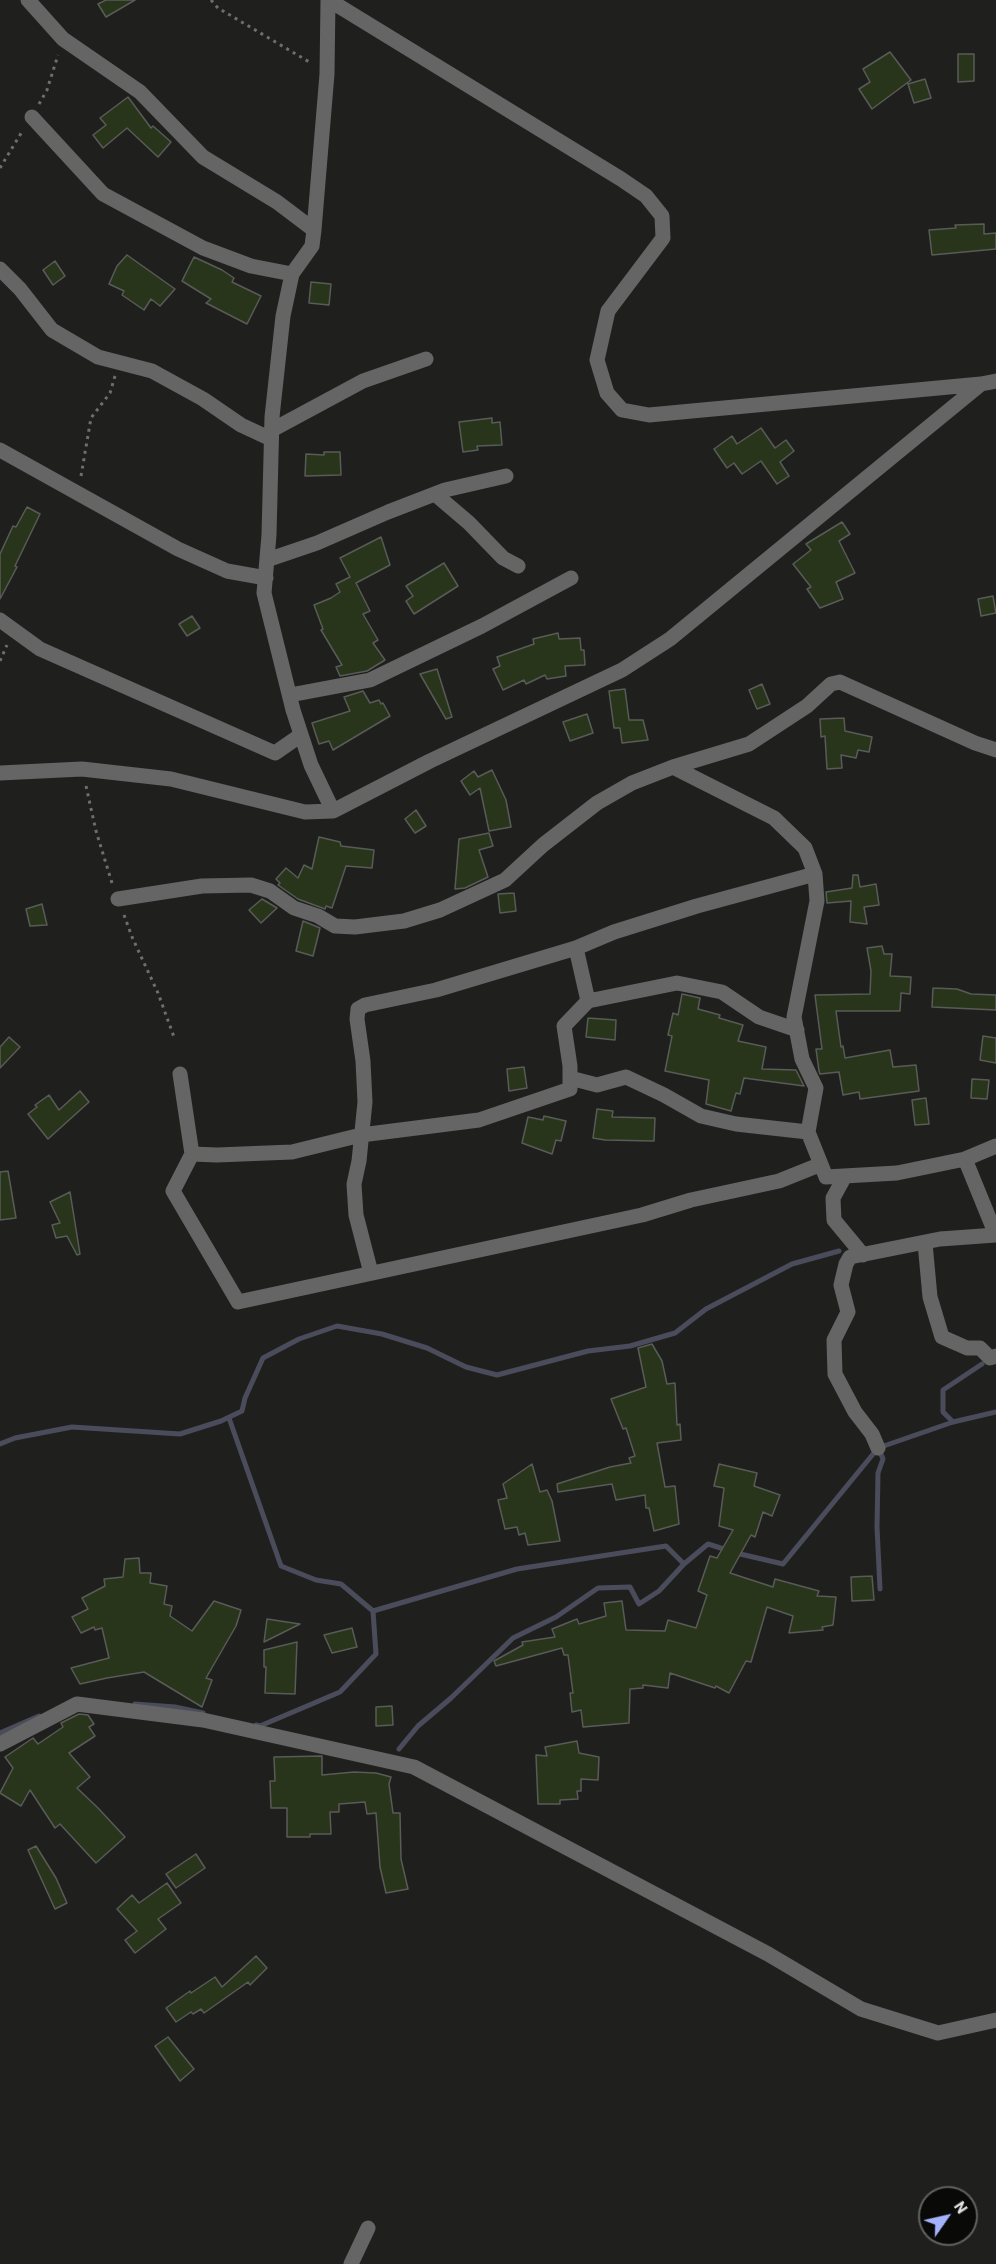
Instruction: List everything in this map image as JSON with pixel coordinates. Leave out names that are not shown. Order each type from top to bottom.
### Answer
[{"type":"street","points":[[28,0],[63,39],[140,92],[203,157],[277,202],[314,230]]},
{"type":"street","points":[[328,0],[327,74],[314,230],[312,246],[292,274],[284,316],[272,434],[264,593],[301,735],[311,765],[333,811]]},
{"type":"street","points":[[328,0],[621,179],[646,196],[662,216],[663,238],[608,311],[597,360],[607,393],[622,410],[649,415],[989,382]]},
{"type":"street","points":[[32,117],[103,194],[203,248],[251,266],[292,274]]},
{"type":"street","points":[[0,269],[20,289],[52,330],[98,357],[152,371],[203,399],[241,425],[272,434],[363,381],[426,359]]},
{"type":"street","points":[[0,773],[82,769],[171,779],[305,812],[333,811],[430,761],[622,670],[670,639],[989,382]]},
{"type":"street","points":[[0,450],[78,492],[122,520],[178,549],[227,571],[266,578]]},
{"type":"street","points":[[267,560],[317,543],[435,494],[506,476]]},
{"type":"street","points":[[435,494],[469,523],[503,558],[518,566]]},
{"type":"street","points":[[290,695],[370,680],[482,626],[571,578]]},
{"type":"street","points":[[0,621],[40,649],[275,753],[301,735]]},
{"type":"street","points":[[118,898],[202,886],[251,885],[270,891],[294,908],[318,916],[335,926],[355,927],[404,921],[440,910],[505,880],[543,845],[597,803],[632,783],[674,766],[749,744],[807,706],[831,684],[840,682],[975,744],[996,750]]},
{"type":"street","points":[[674,766],[774,818],[805,848],[815,874],[817,902],[794,1017],[802,1059],[816,1088],[808,1132],[819,1165],[826,1177],[897,1173],[965,1159],[996,1146]]},
{"type":"street","points":[[371,1273],[356,1215],[354,1184],[359,1161],[365,1102],[358,1009],[365,1005],[436,990],[576,948],[625,928],[815,874]]},
{"type":"street","points":[[576,948],[588,1001]]},
{"type":"street","points":[[192,1154],[292,1152],[361,1134],[479,1120],[570,1089],[570,1066],[564,1026],[588,1001],[677,983],[722,992],[759,1017],[796,1030]]},
{"type":"street","points":[[180,1074],[192,1154],[173,1191],[238,1302],[642,1215],[691,1200],[779,1181],[819,1165]]},
{"type":"street","points":[[570,1077],[597,1085],[626,1077],[701,1116],[736,1124],[808,1132]]},
{"type":"street","points":[[878,1448],[872,1434],[855,1412],[835,1374],[834,1340],[848,1312],[841,1285],[846,1264],[850,1257],[940,1239],[996,1235],[965,1159]]},
{"type":"street","points":[[845,1176],[833,1198],[834,1220],[863,1255]]},
{"type":"street","points":[[925,1243],[930,1297],[942,1337],[967,1348],[980,1348],[990,1358],[996,1356]]},
{"type":"street","points":[[0,1744],[77,1704],[203,1720],[414,1767],[768,1954],[861,2009],[938,2033],[996,2020]]},
{"type":"street","points":[[351,2264],[368,2229]]},
{"type":"path","points":[[211,0],[218,8],[276,40],[327,74]]},
{"type":"path","points":[[78,492],[91,418],[110,393],[120,363]]},
{"type":"building","points":[[106,0],[135,0],[106,17],[98,4]]},
{"type":"building","points":[[890,52],[911,80],[872,109],[859,89],[870,82],[863,69]]},
{"type":"building","points":[[958,54],[974,54],[974,81],[958,82]]},
{"type":"building","points":[[925,79],[931,98],[914,103],[908,84]]},
{"type":"building","points":[[128,97],[151,128],[153,126],[171,142],[158,157],[127,128],[103,148],[93,135],[106,125],[100,118]]},
{"type":"building","points":[[984,224],[984,234],[996,233],[996,249],[932,255],[929,230],[956,228],[955,225]]},
{"type":"building","points":[[127,255],[175,289],[160,306],[151,299],[144,310],[122,295],[124,291],[109,284],[117,266]]},
{"type":"building","points":[[194,257],[222,270],[234,278],[232,282],[261,296],[247,324],[206,303],[211,299],[182,281]]},
{"type":"building","points":[[55,261],[65,276],[53,285],[43,270]]},
{"type":"building","points":[[311,282],[331,284],[329,305],[309,303]]},
{"type":"building","points":[[492,418],[492,423],[500,422],[502,445],[477,446],[478,450],[463,452],[459,422]]},
{"type":"building","points":[[761,428],[775,448],[786,440],[794,451],[780,462],[789,476],[777,484],[761,461],[742,474],[734,463],[727,468],[714,449],[732,436],[737,444]]},
{"type":"building","points":[[324,452],[340,452],[341,475],[305,476],[306,454],[324,455]]},
{"type":"building","points":[[27,507],[40,514],[0,599],[0,554],[13,526],[16,527]]},
{"type":"building","points":[[842,522],[850,534],[839,541],[855,573],[836,582],[843,599],[820,608],[807,589],[811,587],[793,564],[811,550],[806,544]]},
{"type":"building","points":[[381,537],[390,565],[356,583],[370,611],[363,614],[378,640],[373,643],[385,660],[367,671],[340,676],[336,667],[342,665],[321,630],[323,629],[314,605],[340,592],[336,584],[350,577],[340,558]]},
{"type":"building","points":[[444,563],[458,586],[414,614],[406,601],[413,596],[406,586]]},
{"type":"building","points":[[993,596],[996,613],[981,616],[978,599]]},
{"type":"building","points":[[192,616],[200,628],[187,636],[179,624]]},
{"type":"building","points":[[558,633],[559,639],[580,638],[585,665],[565,666],[566,676],[547,679],[545,675],[526,684],[524,680],[503,690],[493,669],[500,666],[497,657],[534,644],[533,639]]},
{"type":"building","points":[[437,669],[452,717],[446,719],[420,674]]},
{"type":"building","points":[[762,684],[770,704],[757,709],[749,690]]},
{"type":"building","points":[[625,689],[629,720],[643,720],[648,740],[622,743],[620,728],[614,728],[609,691]]},
{"type":"building","points":[[363,691],[370,703],[379,700],[381,704],[383,703],[390,716],[333,750],[329,741],[319,744],[312,723],[350,711],[344,697]]},
{"type":"building","points":[[587,714],[593,733],[570,741],[563,722]]},
{"type":"building","points":[[844,718],[845,731],[872,737],[869,752],[858,750],[856,758],[841,755],[842,768],[827,769],[825,736],[821,737],[820,719]]},
{"type":"building","points":[[492,770],[506,800],[511,827],[489,831],[480,788],[470,795],[461,781],[474,771],[478,777]]},
{"type":"building","points":[[416,810],[426,826],[415,833],[405,819]]},
{"type":"building","points":[[489,833],[493,846],[479,850],[488,877],[465,888],[455,889],[459,839]]},
{"type":"building","points":[[319,837],[340,842],[341,846],[374,850],[372,868],[346,866],[332,908],[326,906],[325,909],[298,899],[278,885],[280,883],[276,879],[286,868],[298,878],[304,865],[312,869]]},
{"type":"building","points":[[853,875],[858,875],[860,887],[876,884],[879,905],[864,907],[867,924],[850,922],[851,901],[827,903],[826,892],[852,888]]},
{"type":"building","points":[[514,893],[516,911],[500,913],[498,894]]},
{"type":"building","points":[[262,899],[277,908],[261,923],[249,910]]},
{"type":"building","points":[[42,904],[47,925],[30,926],[26,909]]},
{"type":"building","points":[[303,921],[320,928],[313,956],[296,951]]},
{"type":"building","points":[[882,946],[884,954],[892,954],[890,976],[911,977],[910,994],[901,993],[900,1011],[836,1011],[841,1047],[843,1046],[845,1058],[890,1050],[893,1067],[916,1065],[919,1091],[860,1099],[859,1092],[843,1095],[839,1072],[820,1074],[816,1049],[822,1049],[815,995],[870,994],[871,971],[867,948]]},
{"type":"building","points":[[933,988],[996,995],[996,1010],[932,1007]]},
{"type":"building","points":[[682,994],[700,998],[698,1009],[743,1025],[738,1041],[766,1047],[762,1069],[796,1070],[804,1086],[744,1078],[740,1094],[736,1093],[731,1111],[706,1104],[709,1080],[665,1071],[672,1036],[668,1035],[673,1013],[678,1015]]},
{"type":"building","points":[[588,1018],[616,1020],[615,1040],[586,1037]]},
{"type":"building","points":[[983,1036],[996,1038],[996,1063],[980,1060]]},
{"type":"building","points":[[9,1037],[20,1047],[0,1068],[0,1047]]},
{"type":"building","points":[[524,1067],[527,1088],[509,1091],[507,1069]]},
{"type":"building","points":[[972,1079],[989,1080],[987,1099],[971,1098]]},
{"type":"building","points":[[80,1091],[89,1102],[48,1139],[28,1114],[37,1107],[35,1105],[49,1095],[59,1110]]},
{"type":"building","points":[[926,1098],[929,1124],[915,1125],[912,1100]]},
{"type":"building","points":[[597,1109],[613,1111],[612,1117],[655,1118],[654,1141],[593,1138]]},
{"type":"building","points":[[544,1116],[566,1121],[561,1141],[556,1140],[552,1154],[522,1143],[528,1117],[543,1120]]},
{"type":"building","points":[[8,1171],[16,1218],[0,1220],[0,1172]]},
{"type":"building","points":[[70,1192],[80,1254],[77,1255],[67,1236],[56,1238],[52,1225],[60,1223],[50,1202]]},
{"type":"building","points":[[652,1344],[662,1361],[667,1384],[675,1383],[677,1425],[680,1424],[681,1440],[657,1443],[665,1487],[675,1486],[679,1524],[654,1531],[649,1508],[646,1508],[645,1495],[616,1500],[612,1484],[558,1492],[557,1484],[610,1467],[631,1463],[629,1458],[635,1456],[626,1428],[623,1429],[611,1399],[646,1387],[638,1348]]},
{"type":"building","points":[[532,1464],[540,1492],[547,1490],[552,1501],[560,1541],[528,1545],[525,1533],[519,1535],[517,1527],[505,1529],[498,1500],[507,1498],[503,1484]]},
{"type":"building","points":[[719,1464],[757,1473],[754,1486],[780,1495],[772,1516],[763,1512],[755,1537],[751,1535],[730,1573],[773,1587],[775,1579],[819,1591],[817,1596],[836,1597],[833,1625],[822,1627],[823,1630],[789,1633],[793,1616],[767,1607],[751,1662],[746,1661],[729,1693],[716,1686],[715,1688],[670,1673],[668,1688],[643,1685],[643,1688],[630,1689],[629,1723],[583,1727],[581,1710],[572,1712],[570,1693],[573,1693],[568,1655],[564,1655],[562,1648],[496,1666],[494,1661],[523,1645],[522,1642],[555,1637],[552,1629],[577,1619],[579,1624],[606,1616],[604,1603],[622,1601],[626,1630],[665,1631],[668,1620],[696,1628],[707,1595],[698,1591],[710,1556],[717,1558],[733,1530],[719,1526],[724,1488],[714,1486]]},
{"type":"building","points":[[139,1558],[140,1573],[151,1573],[150,1583],[167,1586],[164,1604],[172,1606],[170,1616],[192,1631],[214,1601],[241,1610],[236,1626],[206,1678],[212,1680],[202,1707],[144,1672],[80,1684],[71,1668],[109,1658],[102,1628],[95,1630],[94,1627],[81,1633],[72,1617],[88,1609],[82,1598],[105,1586],[104,1579],[123,1577],[125,1559]]},
{"type":"building","points":[[872,1576],[874,1600],[852,1601],[851,1577]]},
{"type":"building","points":[[267,1619],[300,1624],[264,1642]]},
{"type":"building","points":[[352,1628],[357,1647],[332,1653],[324,1635]]},
{"type":"building","points":[[297,1642],[295,1694],[265,1693],[264,1650]]},
{"type":"building","points":[[392,1706],[393,1725],[376,1726],[376,1707]]},
{"type":"building","points":[[79,1714],[88,1715],[94,1724],[89,1727],[95,1736],[69,1753],[90,1777],[77,1788],[125,1837],[96,1863],[60,1824],[55,1828],[30,1790],[21,1806],[0,1793],[13,1768],[5,1757],[33,1738],[38,1744],[63,1727],[61,1723]]},
{"type":"building","points":[[577,1741],[579,1753],[599,1757],[598,1780],[581,1779],[581,1791],[577,1791],[578,1799],[560,1800],[560,1804],[538,1804],[536,1755],[547,1756],[545,1747]]},
{"type":"building","points":[[322,1756],[322,1775],[354,1772],[376,1773],[391,1777],[389,1784],[393,1813],[400,1813],[401,1859],[408,1889],[386,1893],[380,1867],[376,1813],[367,1814],[365,1802],[339,1804],[339,1812],[330,1812],[331,1834],[287,1837],[287,1808],[271,1808],[270,1781],[275,1781],[274,1757]]},
{"type":"building","points":[[36,1846],[56,1878],[67,1903],[55,1909],[28,1850]]},
{"type":"building","points":[[196,1854],[205,1868],[176,1888],[166,1874]]},
{"type":"building","points":[[167,1883],[181,1903],[158,1919],[166,1929],[135,1953],[125,1940],[137,1931],[117,1909],[132,1895],[139,1903]]},
{"type":"building","points":[[256,1956],[267,1968],[250,1985],[248,1982],[204,2013],[201,2009],[193,2014],[191,2012],[176,2022],[166,2008],[215,1977],[222,1987]]},
{"type":"building","points":[[168,2037],[194,2069],[180,2081],[155,2046]]},
{"type":"waterway","points":[[0,1444],[15,1438],[72,1427],[180,1434],[221,1421],[242,1411],[245,1398],[263,1358],[299,1339],[337,1326],[382,1334],[427,1348],[466,1367],[497,1375],[588,1351],[630,1346],[675,1333],[706,1309],[792,1264],[839,1251]]},
{"type":"waterway","points":[[953,1422],[943,1412],[943,1390],[982,1364]]},
{"type":"waterway","points":[[736,1553],[783,1564],[878,1448],[953,1422],[996,1412]]},
{"type":"waterway","points":[[229,1418],[281,1566],[316,1580],[341,1584],[373,1611]]},
{"type":"waterway","points":[[879,1449],[883,1459],[878,1473],[877,1527],[880,1589]]},
{"type":"waterway","points":[[256,1725],[260,1726],[340,1692],[376,1654],[373,1611],[517,1569],[666,1546],[684,1564],[708,1544],[727,1550]]},
{"type":"waterway","points":[[399,1749],[418,1726],[451,1698],[513,1638],[556,1617],[598,1588],[630,1587],[639,1604],[659,1591],[684,1564]]},
{"type":"waterway","points":[[135,1704],[175,1707],[203,1713]]},
{"type":"waterway","points":[[0,1733],[39,1716]]}]
